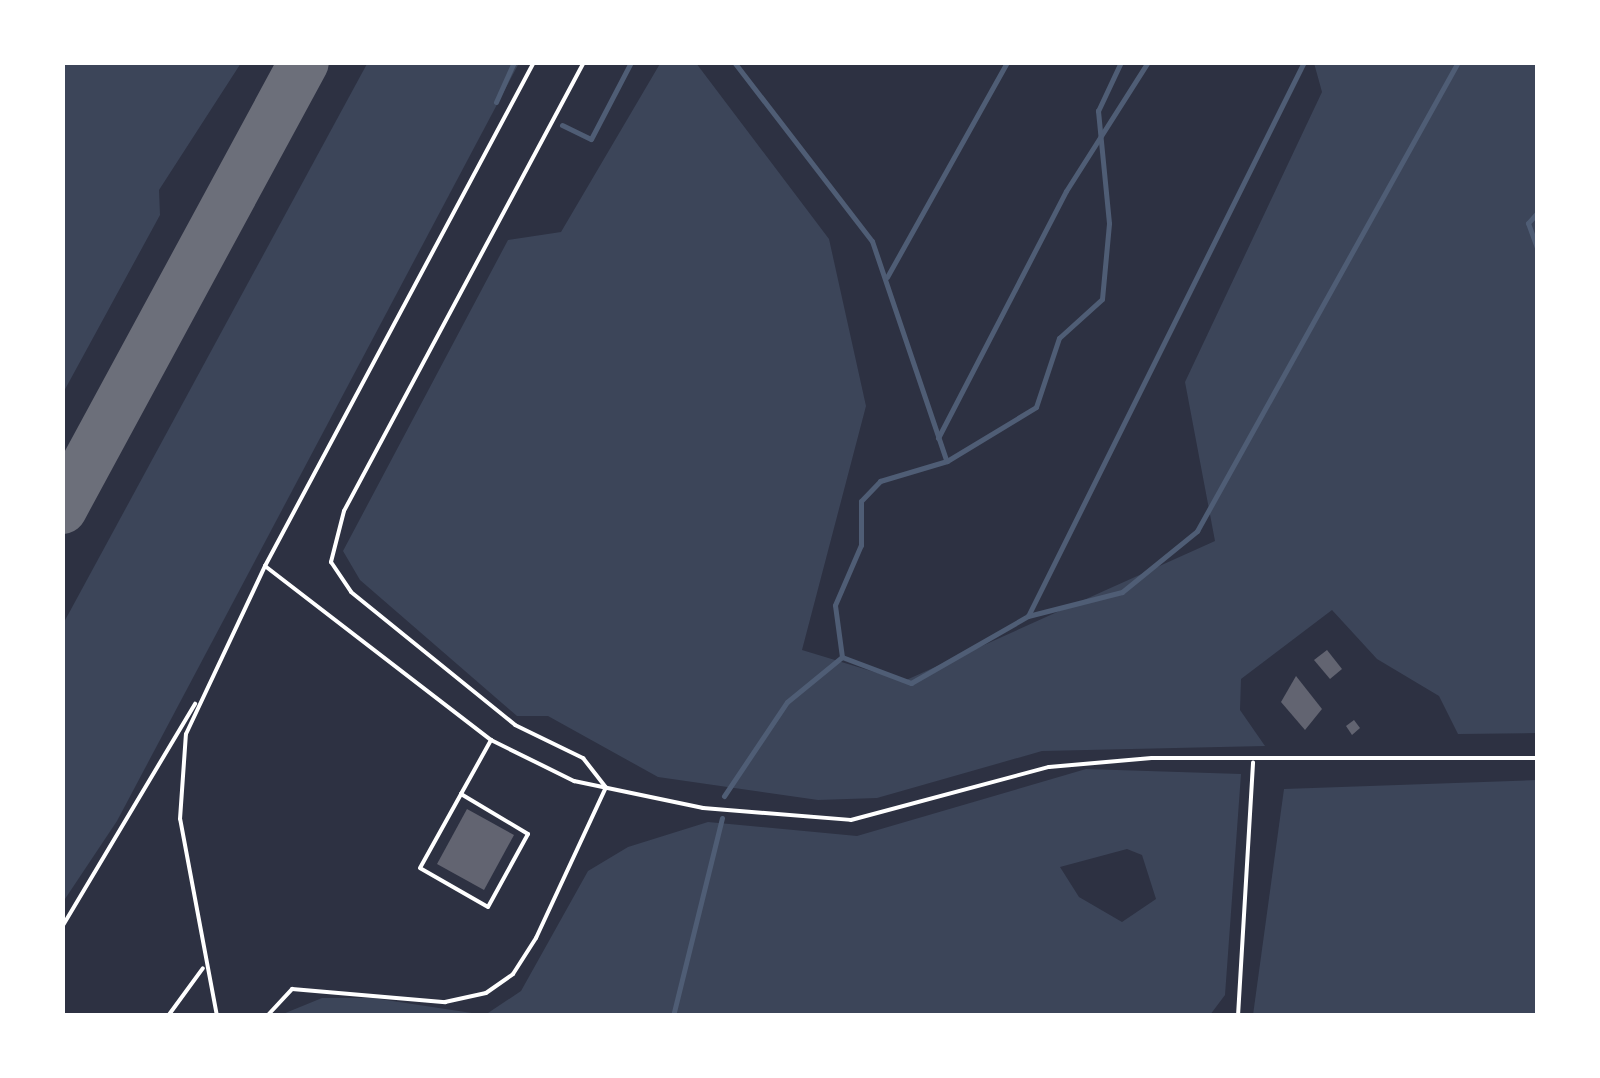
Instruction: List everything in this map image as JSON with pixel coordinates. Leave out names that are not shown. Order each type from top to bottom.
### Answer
[{"type":"lane","points":[[62,927],[158,778],[265,566],[534,62]]},
{"type":"lane","points":[[584,62],[330,541],[336,578],[515,725],[583,758],[606,787]]},
{"type":"lane","points":[[265,566],[490,740],[606,787],[703,808],[851,820],[1049,766],[1538,758]]},
{"type":"lane","points":[[206,681],[180,782],[205,966],[217,1016]]},
{"type":"lane","points":[[461,794],[528,834],[488,908],[420,868],[490,740]]},
{"type":"lane","points":[[1238,1016],[1253,762]]},
{"type":"lane","points":[[267,1016],[292,989],[445,1002],[486,993],[513,974],[536,938],[606,787]]},
{"type":"lane","points":[[168,1016],[205,966]]},
{"type":"shaded area","points":[[63,62],[241,63],[159,190],[160,215],[63,393]]},
{"type":"shaded area","points":[[368,62],[519,63],[117,821],[63,902],[63,624]]},
{"type":"shaded area","points":[[661,62],[696,63],[829,239],[866,406],[802,650],[904,681],[1215,541],[1185,382],[1322,92],[1314,63],[1537,63],[1537,733],[1458,734],[1439,696],[1377,659],[1332,610],[1241,679],[1240,710],[1265,746],[1042,751],[877,798],[818,800],[658,777],[548,716],[517,716],[360,580],[343,551],[508,240],[561,232]]},
{"type":"shaded area","points":[[1086,769],[1241,774],[1225,995],[1210,1015],[278,1016],[322,998],[373,998],[485,1015],[521,991],[588,871],[628,847],[708,822],[857,836]],"holes":[[[1127,849],[1142,855],[1156,899],[1122,922],[1079,897],[1060,867]]]},
{"type":"shaded area","points":[[1537,780],[1537,1015],[1253,1015],[1284,789]]},
{"type":"building","points":[[1327,650],[1342,669],[1330,679],[1314,660]]},
{"type":"building","points":[[1296,676],[1322,709],[1305,730],[1281,702]]},
{"type":"building","points":[[1354,720],[1360,728],[1352,735],[1346,726]]},
{"type":"building","points":[[467,809],[514,835],[484,890],[437,864]]},
{"type":"waterway","points":[[496,102],[514,62]]},
{"type":"waterway","points":[[562,125],[591,139],[631,62]]},
{"type":"waterway","points":[[734,62],[872,241],[946,459]]},
{"type":"waterway","points":[[887,277],[1007,62]]},
{"type":"waterway","points":[[724,796],[787,702],[842,657],[835,605],[861,545],[861,501],[880,481],[947,461],[1036,407],[1059,338],[1102,299],[1109,223],[1098,111],[1121,62]]},
{"type":"waterway","points":[[938,438],[1066,191],[1148,62]]},
{"type":"waterway","points":[[842,657],[911,683],[1028,616],[1304,62]]},
{"type":"waterway","points":[[1028,616],[1122,592],[1197,531],[1458,62]]},
{"type":"waterway","points":[[1538,212],[1528,223],[1538,251]]},
{"type":"waterway","points":[[673,1016],[722,818]]},
{"type":"taxiway","points":[[62,509],[304,62]]}]
